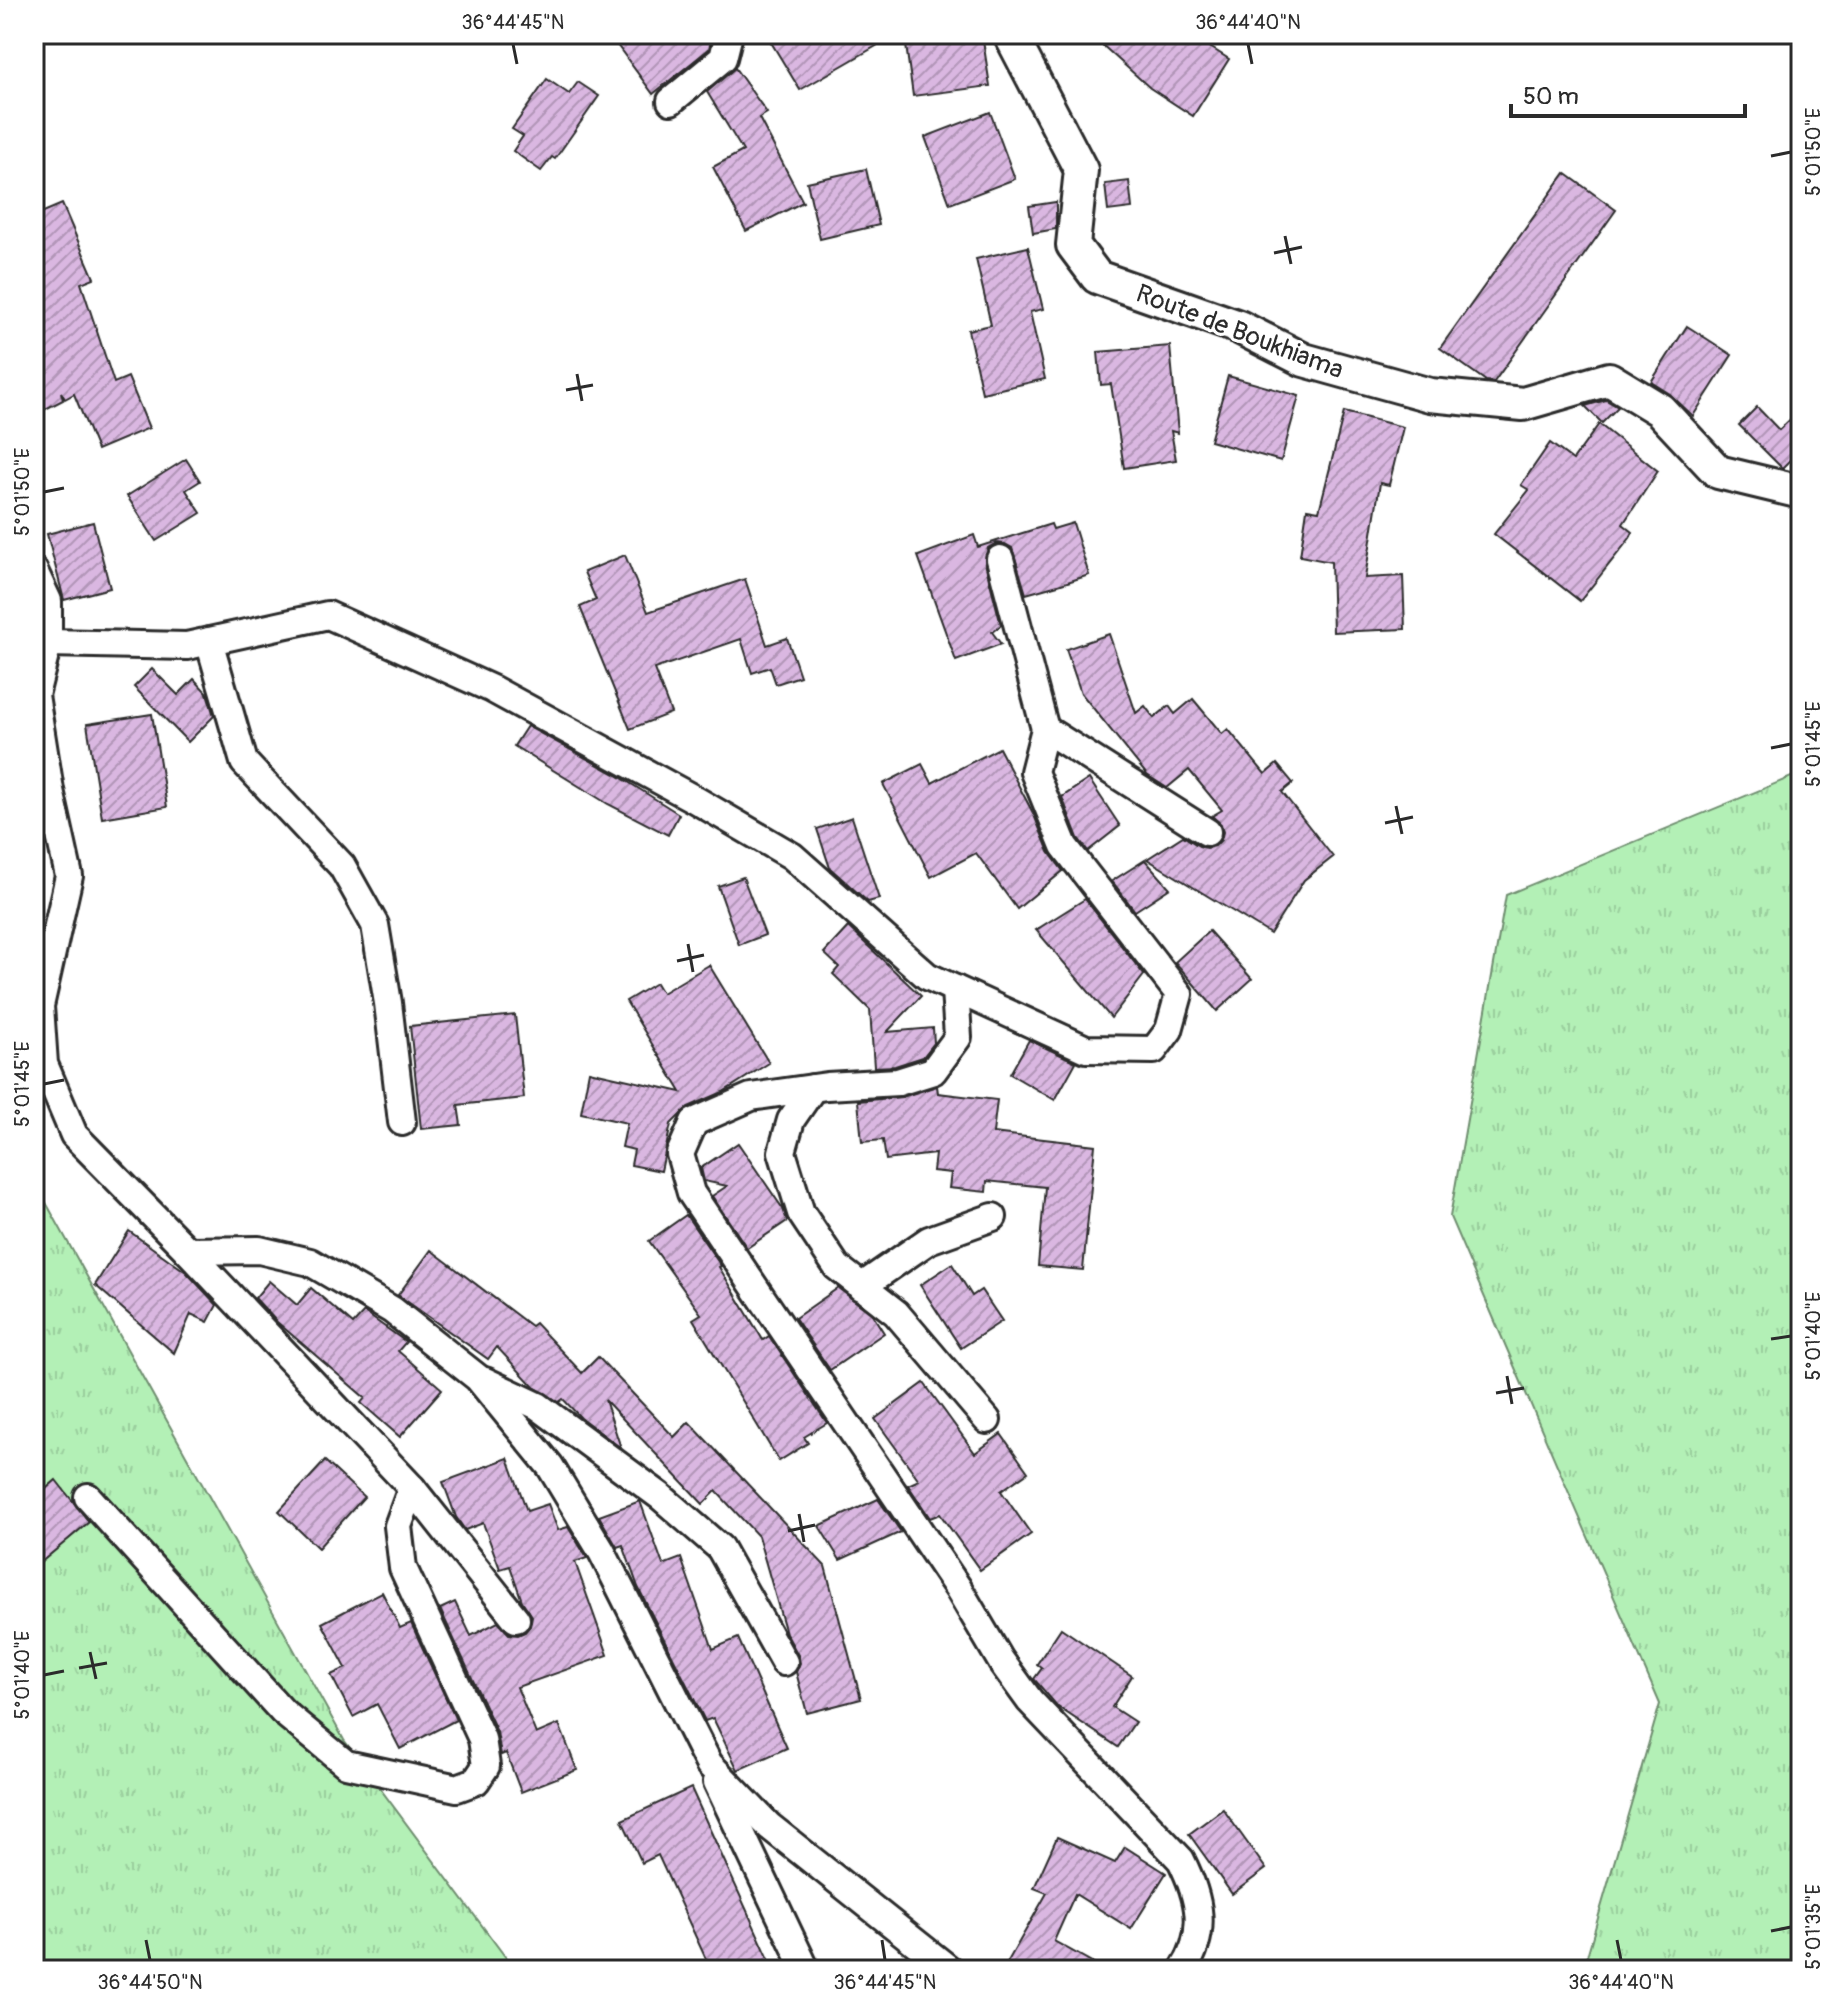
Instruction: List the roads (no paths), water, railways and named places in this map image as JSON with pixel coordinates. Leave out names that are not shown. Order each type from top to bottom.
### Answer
[{"type":"street","points":[[671,101],[723,58],[729,34]]},
{"type":"street","name":"Route de Boukhiama","points":[[1010,34],[1081,170],[1073,245],[1097,277],[1239,327],[1304,360],[1430,395],[1523,404],[1609,379],[1660,410],[1718,472],[1801,492]]},
{"type":"street","points":[[48,643],[187,646],[328,615],[492,689],[792,856],[927,976],[1086,1049],[1154,1050],[1169,1030],[1179,994],[1064,846],[1034,772],[1045,729],[1000,559]]},
{"type":"street","points":[[34,571],[48,601],[48,643],[35,695],[50,790],[69,876],[40,1006],[44,1064],[74,1135],[412,1488],[516,1619]]},
{"type":"street","points":[[209,641],[244,762],[342,866],[375,925],[402,1122]]},
{"type":"street","points":[[1045,729],[1207,832]]},
{"type":"street","points":[[955,989],[958,1037],[933,1071],[898,1082],[813,1088],[751,1097],[694,1122],[680,1154],[691,1193],[958,1588],[1001,1661],[1030,1701],[1181,1860],[1195,1888],[1199,1933],[1183,1970]]},
{"type":"street","points":[[813,1088],[791,1120],[782,1152],[801,1213],[837,1267],[896,1313],[987,1420]]},
{"type":"street","points":[[861,1287],[929,1240],[993,1217]]},
{"type":"street","points":[[188,1251],[259,1250],[310,1262],[392,1310],[478,1378],[550,1466],[602,1552],[709,1764],[806,1970]]},
{"type":"street","points":[[478,1378],[538,1406],[660,1496],[720,1548],[784,1662]]},
{"type":"street","points":[[88,1497],[283,1712],[346,1764],[457,1788],[476,1781],[486,1766],[482,1739],[403,1568],[398,1526],[412,1488]]},
{"type":"street","points":[[709,1764],[769,1826],[950,1970]]}]
